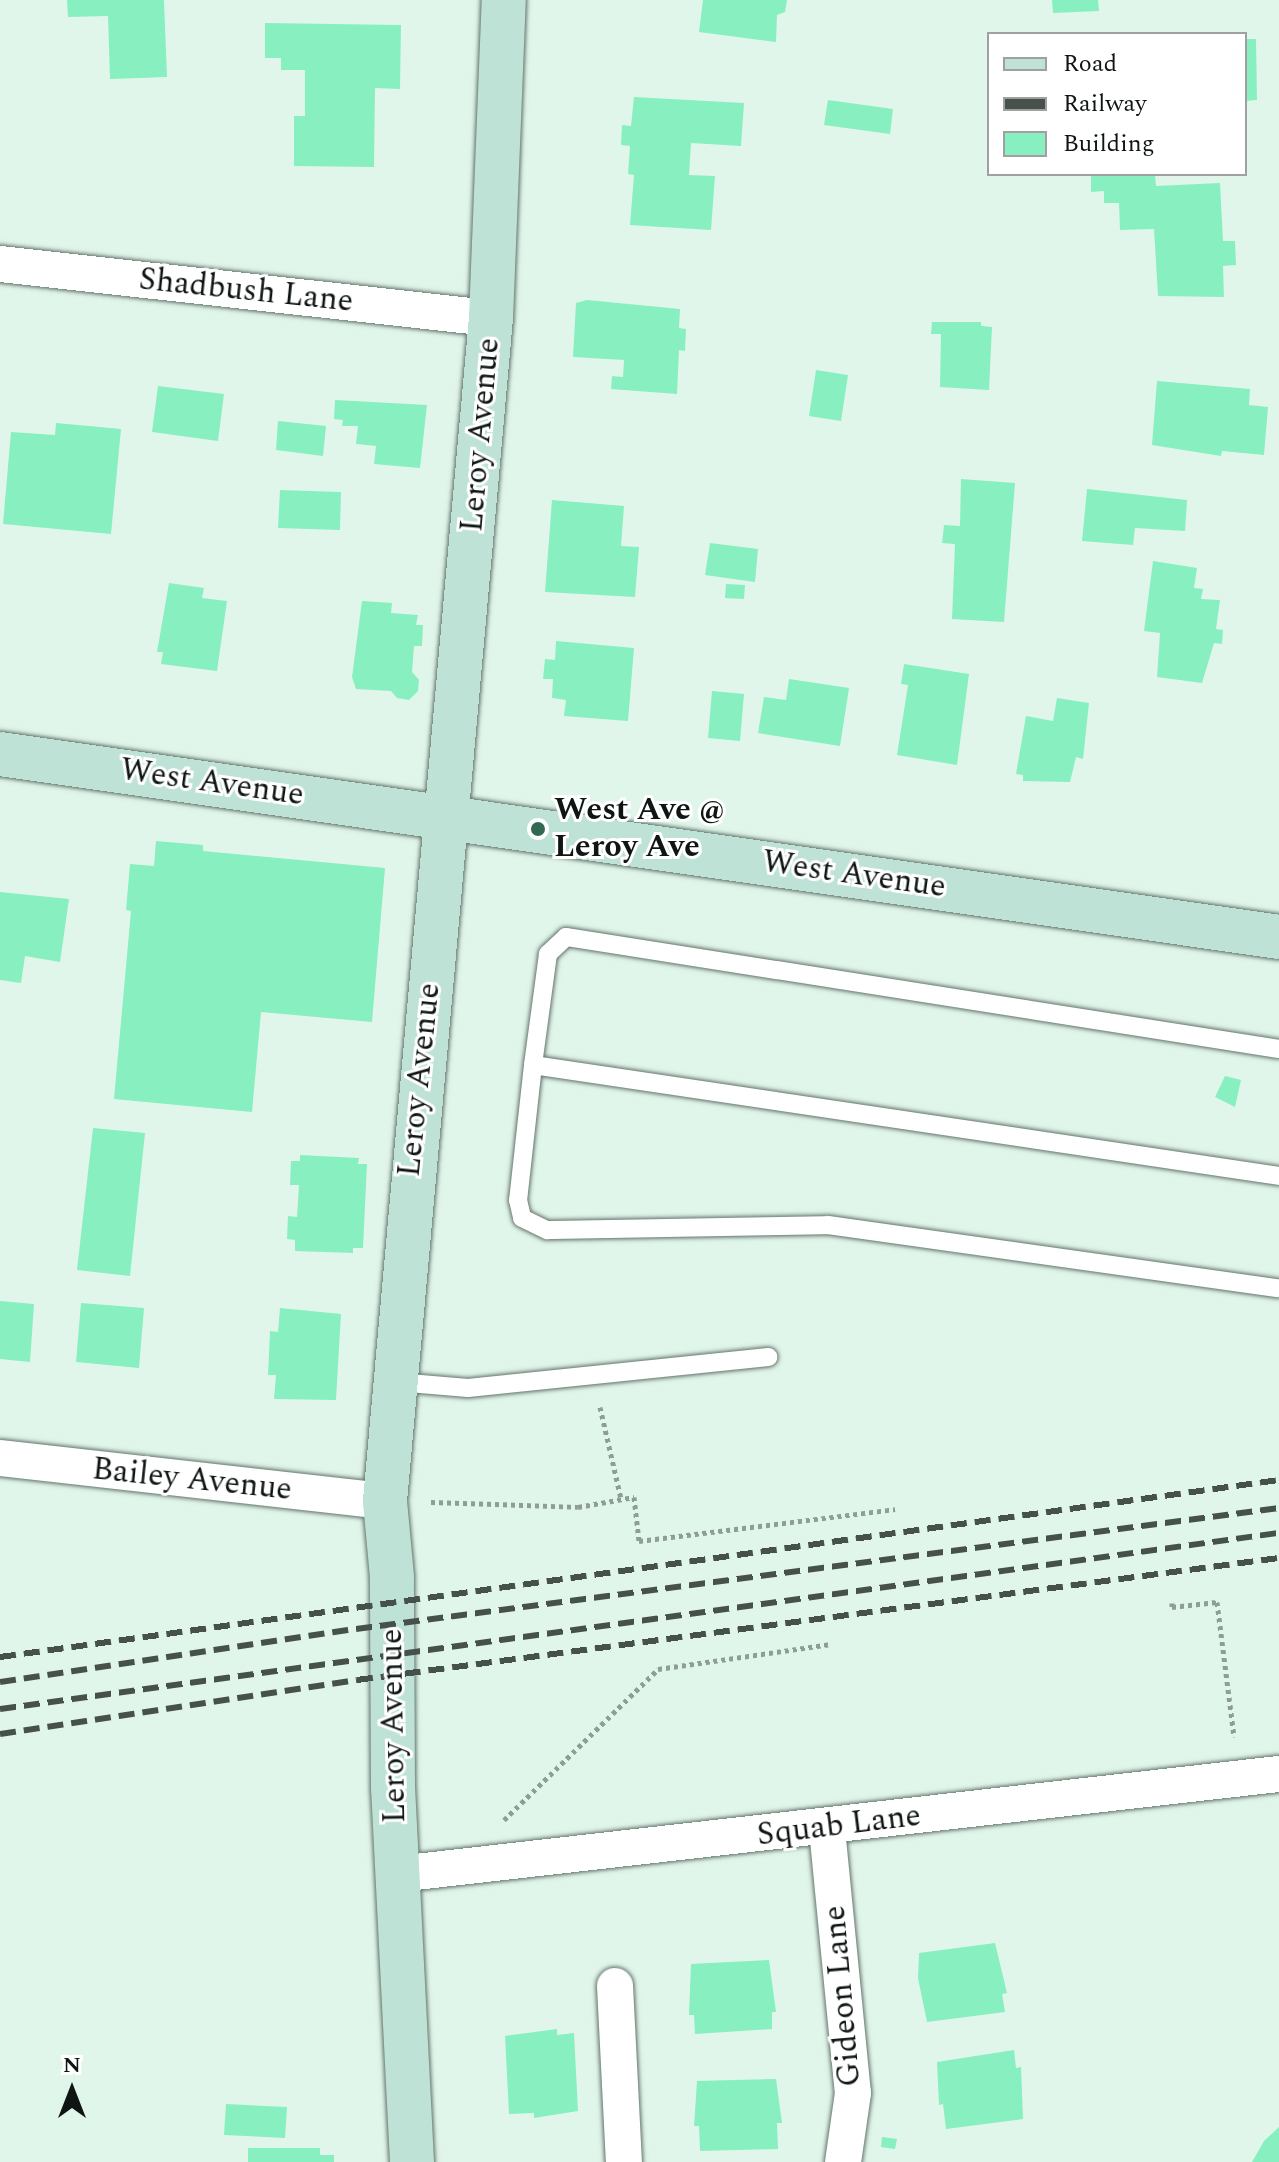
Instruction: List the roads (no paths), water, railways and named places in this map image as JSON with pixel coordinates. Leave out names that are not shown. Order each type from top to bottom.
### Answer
[{"type":"street","name":"Leroy Avenue","points":[[412,2162],[398,1874],[392,1577],[385,1501],[397,1382],[407,1216],[447,815],[491,318],[504,0]]},
{"type":"street","name":"Shadbush Lane","points":[[0,264],[491,318]]},
{"type":"street","name":"West Avenue","points":[[0,754],[447,815],[1279,937]]},
{"type":"street","name":"Bailey Avenue","points":[[0,1458],[385,1501]]},
{"type":"street","name":"Squab Lane","points":[[398,1874],[827,1829],[1061,1796],[1279,1774]]},
{"type":"street","name":"Gideon Lane","points":[[827,1829],[853,2093],[843,2162]]},
{"type":"street","points":[[615,1986],[624,2162]]},
{"type":"lane","points":[[1279,1049],[566,937],[548,954],[518,1200],[522,1218],[547,1230],[828,1225],[1279,1288]]},
{"type":"lane","points":[[533,1065],[1279,1176]]},
{"type":"lane","points":[[397,1382],[468,1388],[768,1357]]},
{"type":"railway","points":[[0,1657],[1279,1480]]},
{"type":"railway","points":[[0,1682],[356,1629],[1279,1508]]},
{"type":"railway","points":[[0,1709],[1279,1533]]},
{"type":"railway","points":[[0,1734],[357,1680],[1279,1558]]},
{"type":"place","name":"West Ave @ Leroy Ave","points":[[538,829]]}]
